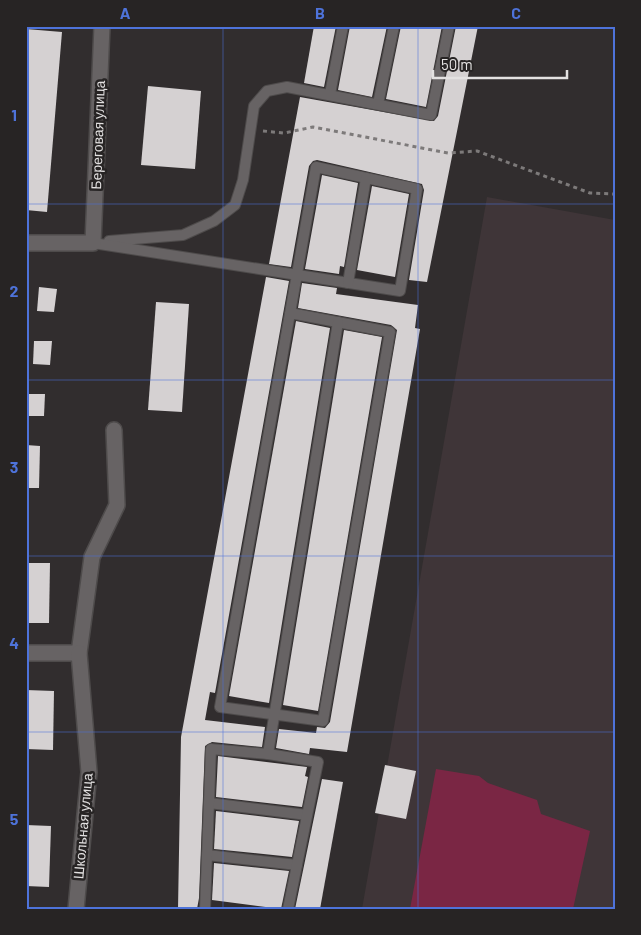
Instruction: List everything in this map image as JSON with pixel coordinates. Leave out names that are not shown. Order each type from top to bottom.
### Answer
[{"type":"street","name":"Береговая улица","points":[[93,243],[102,26]]},
{"type":"street","points":[[26,243],[93,243]]},
{"type":"street","name":"Школьная улица","points":[[76,909],[88,772],[79,653],[92,557],[117,505],[114,430]]},
{"type":"street","points":[[26,653],[79,653]]},
{"type":"lane","points":[[330,94],[343,26]]},
{"type":"lane","points":[[378,104],[394,26]]},
{"type":"lane","points":[[93,243],[183,235],[221,216],[235,205],[243,180],[254,106],[267,91],[287,88],[330,94],[431,115],[449,26]]},
{"type":"lane","points":[[93,243],[296,275],[400,291],[417,189],[316,167],[296,275],[220,707],[323,721],[390,332],[290,313]]},
{"type":"lane","points":[[348,283],[366,178]]},
{"type":"lane","points":[[268,754],[338,322]]},
{"type":"lane","points":[[205,909],[211,748],[318,762],[288,909]]},
{"type":"lane","points":[[209,803],[307,815]]},
{"type":"lane","points":[[207,856],[297,864]]},
{"type":"path","points":[[250,130],[284,133],[313,127],[448,153],[477,151],[590,193],[615,194]]},
{"type":"shaded area","points":[[487,197],[615,220],[615,909],[362,909]]},
{"type":"shaded area","points":[[436,769],[479,776],[488,783],[537,800],[541,814],[590,831],[573,909],[410,909]]},
{"type":"building","points":[[314,26],[336,26],[324,87],[304,83]]},
{"type":"building","points":[[350,26],[387,26],[372,97],[338,90]]},
{"type":"building","points":[[401,26],[442,26],[426,107],[386,99]]},
{"type":"building","points":[[456,26],[478,26],[427,282],[409,280],[424,190],[422,184],[317,160],[313,161],[309,166],[291,267],[269,264],[300,97],[434,121],[438,116]]},
{"type":"building","points":[[26,29],[62,32],[47,212],[26,210]]},
{"type":"building","points":[[148,86],[201,91],[195,169],[141,165]]},
{"type":"building","points":[[322,175],[358,183],[344,267],[340,266],[339,274],[305,269]]},
{"type":"building","points":[[372,186],[409,194],[395,277],[357,270]]},
{"type":"building","points":[[266,277],[289,281],[215,693],[210,692],[205,720],[265,727],[262,747],[212,742],[205,746],[199,898],[197,909],[178,909],[181,737]]},
{"type":"building","points":[[302,283],[337,288],[336,294],[418,305],[415,328],[420,329],[347,752],[310,748],[309,754],[276,748],[279,729],[316,733],[317,727],[325,728],[330,722],[397,330],[391,325],[298,308]]},
{"type":"building","points":[[39,287],[57,289],[54,312],[37,311]]},
{"type":"building","points":[[156,302],[189,304],[182,412],[148,410]]},
{"type":"building","points":[[296,321],[330,328],[269,703],[229,696]]},
{"type":"building","points":[[344,330],[382,337],[318,711],[283,705]]},
{"type":"building","points":[[34,341],[52,341],[50,365],[33,364]]},
{"type":"building","points":[[29,394],[45,394],[44,416],[28,416]]},
{"type":"building","points":[[26,445],[40,446],[39,488],[26,488]]},
{"type":"building","points":[[26,563],[50,563],[49,623],[26,623]]},
{"type":"building","points":[[26,690],[54,691],[53,750],[26,749]]},
{"type":"building","points":[[218,756],[307,767],[305,776],[308,777],[302,807],[216,797]]},
{"type":"building","points":[[385,765],[416,771],[406,819],[375,813]]},
{"type":"building","points":[[322,779],[343,782],[320,909],[295,909]]},
{"type":"building","points":[[216,811],[299,821],[292,857],[214,849]]},
{"type":"building","points":[[26,825],[51,826],[49,887],[26,886]]},
{"type":"building","points":[[214,863],[289,871],[281,909],[212,900]]}]
